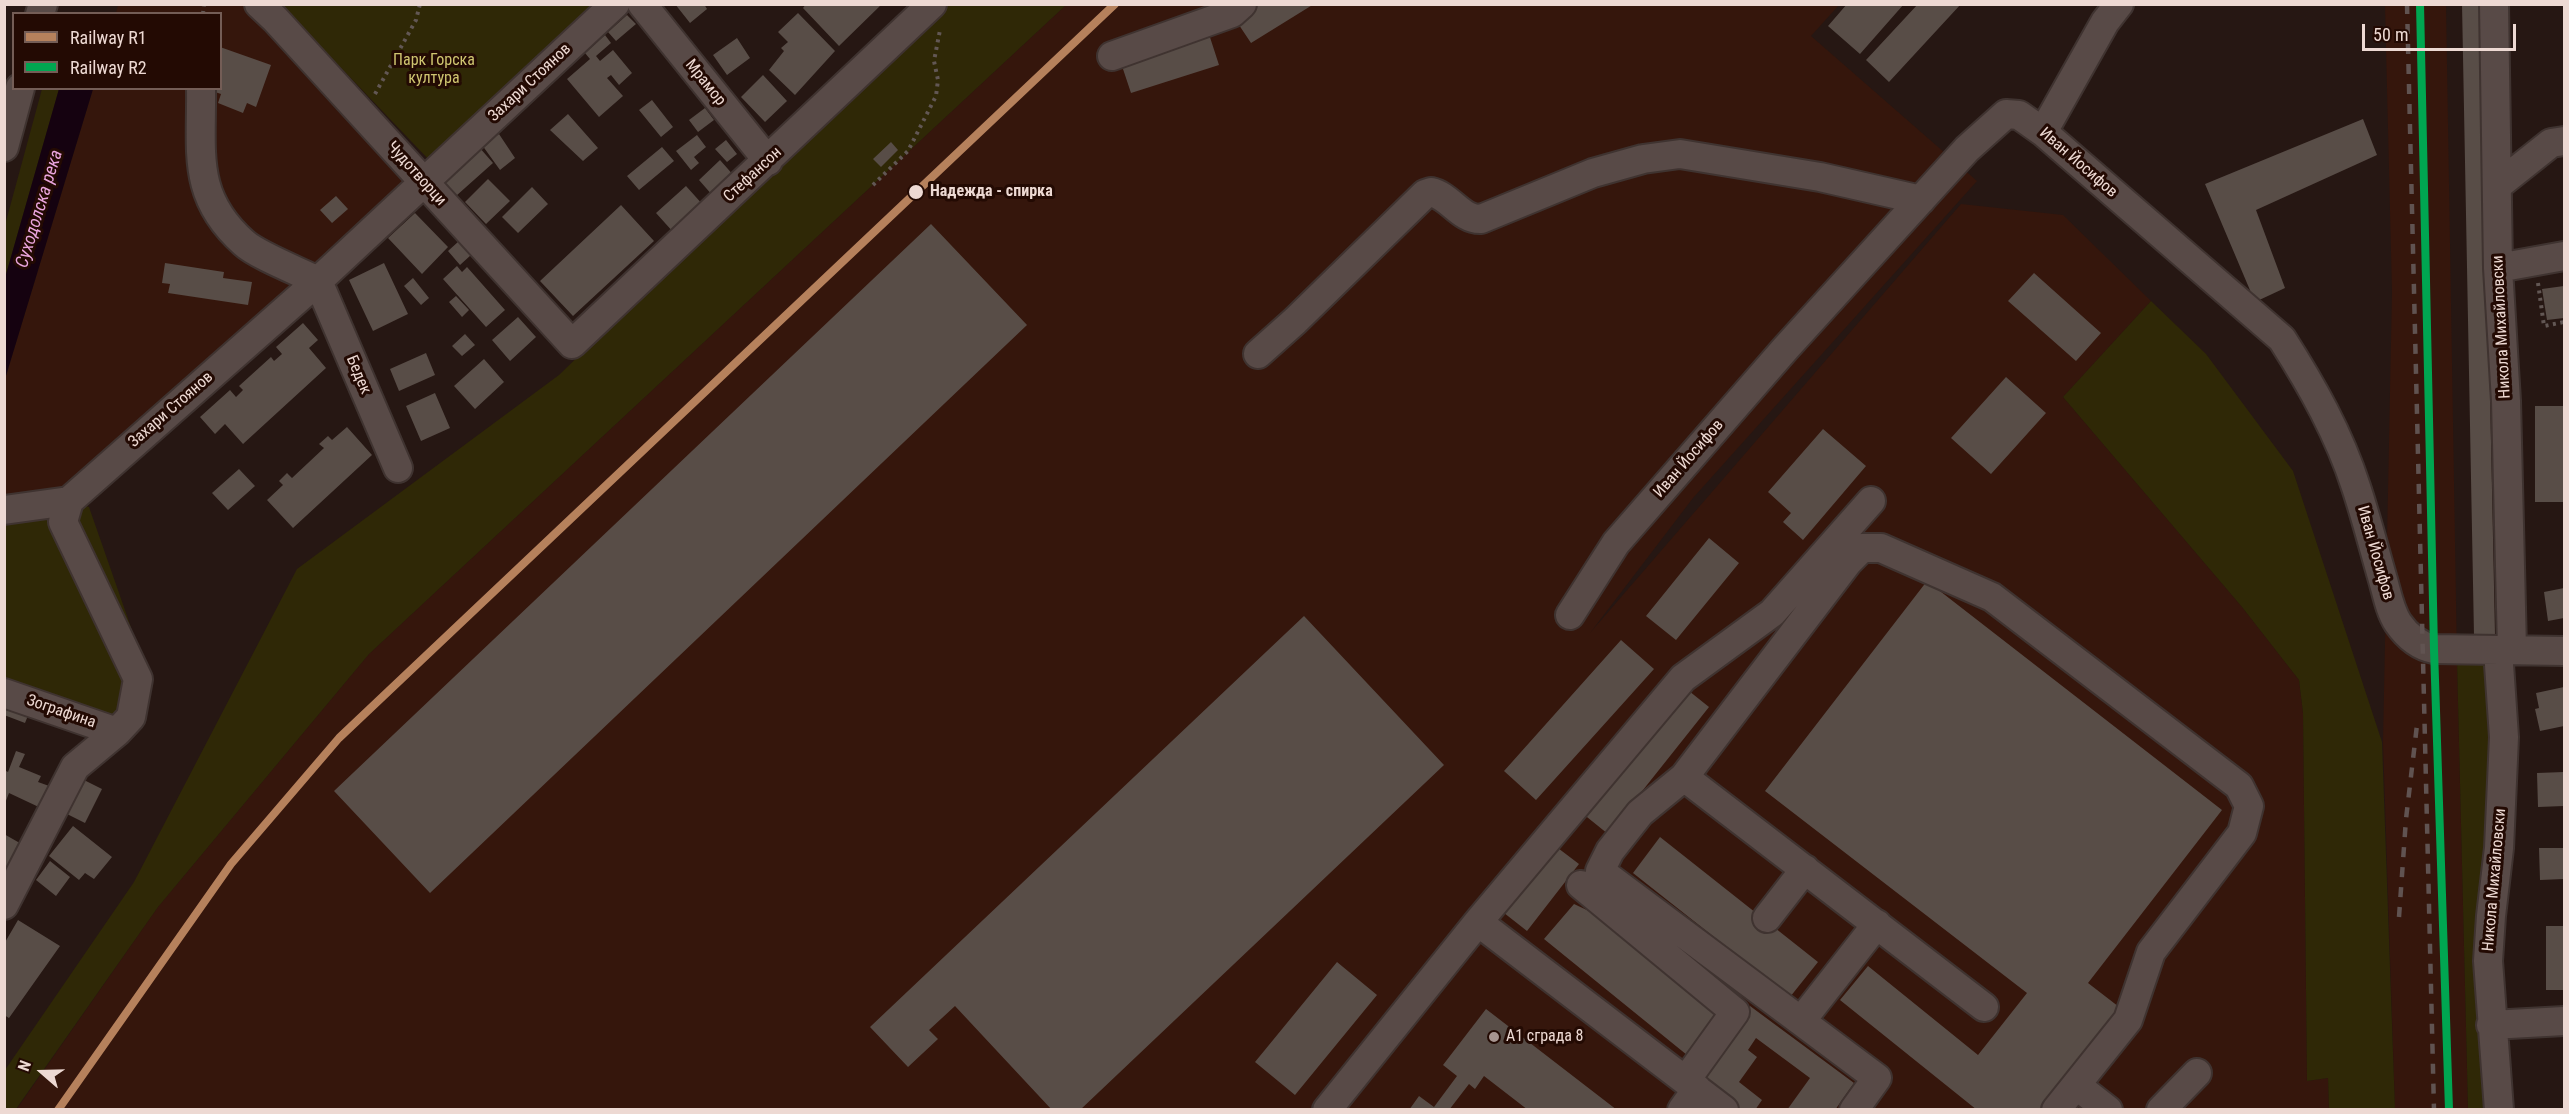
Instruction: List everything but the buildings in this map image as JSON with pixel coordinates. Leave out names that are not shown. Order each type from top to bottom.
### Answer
[{"type":"street","name":"Чудотворци","points":[[259,4],[572,344]]},
{"type":"street","name":"Захари Стоянов","points":[[69,501],[318,281],[615,4]]},
{"type":"street","name":"Мрамор","points":[[642,4],[768,161]]},
{"type":"street","points":[[1112,56],[1232,13],[1242,4]]},
{"type":"street","points":[[2043,132],[2105,22],[2119,4]]},
{"type":"street","name":"Никола Михайловски","points":[[2494,4],[2498,268],[2506,401],[2505,650],[2499,848],[2488,961],[2499,1110]]},
{"type":"street","name":"Стефансон","points":[[572,344],[768,161],[938,14]]},
{"type":"street","points":[[4,147],[19,90]]},
{"type":"street","points":[[201,90],[202,176],[214,209],[245,244],[318,281]]},
{"type":"street","name":"Иван Йосифов","points":[[1570,615],[1616,543],[1785,349],[1967,149],[2006,114],[2019,115],[2043,132],[2282,339],[2309,382],[2334,429],[2356,486],[2389,602],[2397,622],[2410,637],[2423,647],[2434,649],[2565,651]]},
{"type":"street","points":[[2497,186],[2551,143],[2565,141]]},
{"type":"street","points":[[1258,354],[1425,194],[1431,192],[1444,197],[1468,216],[1481,219],[1593,173],[1643,159],[1680,154],[1820,177],[1921,200]]},
{"type":"street","points":[[2498,268],[2565,256]]},
{"type":"street","name":"Бедек","points":[[318,281],[398,468]]},
{"type":"street","points":[[4,510],[69,501],[63,522],[138,679],[131,717],[117,732],[75,767],[4,905]]},
{"type":"street","points":[[1327,1110],[1478,922],[1683,678],[1772,613],[1871,501]]},
{"type":"street","points":[[1590,878],[1640,813],[1684,777],[1848,561],[1862,548],[1881,548],[1992,597],[2239,786],[2249,806],[2242,833],[2151,952],[2128,1020],[2056,1110]]},
{"type":"street","name":"Зографина","points":[[4,693],[117,732]]},
{"type":"street","points":[[1684,777],[1984,1007]]},
{"type":"street","points":[[1767,918],[1805,869]]},
{"type":"street","points":[[1590,878],[1735,1012],[1688,1093]]},
{"type":"street","points":[[1590,878],[1801,1021],[1877,1078],[1854,1110]]},
{"type":"street","points":[[1478,922],[1688,1093],[1724,1110]]},
{"type":"street","points":[[1801,1021],[1877,924]]},
{"type":"street","points":[[2491,1025],[2565,1021]]},
{"type":"street","points":[[2161,1110],[2197,1073]]},
{"type":"street","points":[[2076,1085],[2108,1110]]},
{"type":"path","points":[[362,115],[388,74],[416,20],[420,4]]},
{"type":"path","points":[[873,185],[908,151],[936,96],[938,80],[934,61],[938,14]]},
{"type":"path","points":[[2536,261],[2544,326],[2565,322]]},
{"type":"shaded area","points":[[118,5],[259,5],[423,183],[69,501],[5,510],[5,379],[93,90],[222,90],[222,12],[116,12]]},
{"type":"shaded area","points":[[1066,5],[1839,5],[1811,36],[1977,181],[1693,498],[1590,633],[1961,204],[2063,215],[2151,301],[2063,397],[2242,607],[2299,680],[2303,713],[2307,1081],[2328,1078],[2329,1109],[16,1110],[158,907],[369,654]]},
{"type":"shaded area","points":[[2385,5],[2446,5],[2457,661],[2468,1109],[2395,1109],[2383,742],[2392,292]]},
{"type":"green space","name":"Парк Горска култура","points":[[281,5],[598,5],[431,162]]},
{"type":"green space","points":[[941,5],[1066,5],[369,654],[158,907],[16,1109],[5,1110],[5,1070],[134,882],[297,569],[559,375]]},
{"type":"green space","points":[[42,90],[59,90],[5,278],[5,225]]},
{"type":"green space","points":[[2151,301],[2206,354],[2293,471],[2382,742],[2395,1109],[2329,1109],[2328,1078],[2307,1081],[2303,713],[2299,680],[2242,607],[2063,397]]},
{"type":"green space","points":[[69,501],[89,507],[149,679],[118,738],[5,696],[4,510]]},
{"type":"green space","points":[[2472,658],[2485,665],[2491,674],[2487,1109],[2468,1109],[2457,661]]},
{"type":"water","name":"Суходолска река","points":[[59,90],[93,90],[5,379],[5,278]]},
{"type":"railway","points":[[2407,4],[2434,1110]]},
{"type":"railway","points":[[2420,4],[2434,649],[2449,1110]]},
{"type":"railway","points":[[2399,917],[2406,819],[2417,725]]},
{"type":"rail line","name":"R1","points":[[58,1110],[231,864],[339,738],[1115,4]]},
{"type":"rail line","name":"R2","points":[[2420,4],[2434,649],[2449,1110]]},
{"type":"place","name":"Надежда - спирка","points":[[916,192]]},
{"type":"place","name":"А1 сграда 8","points":[[1494,1037]]}]
